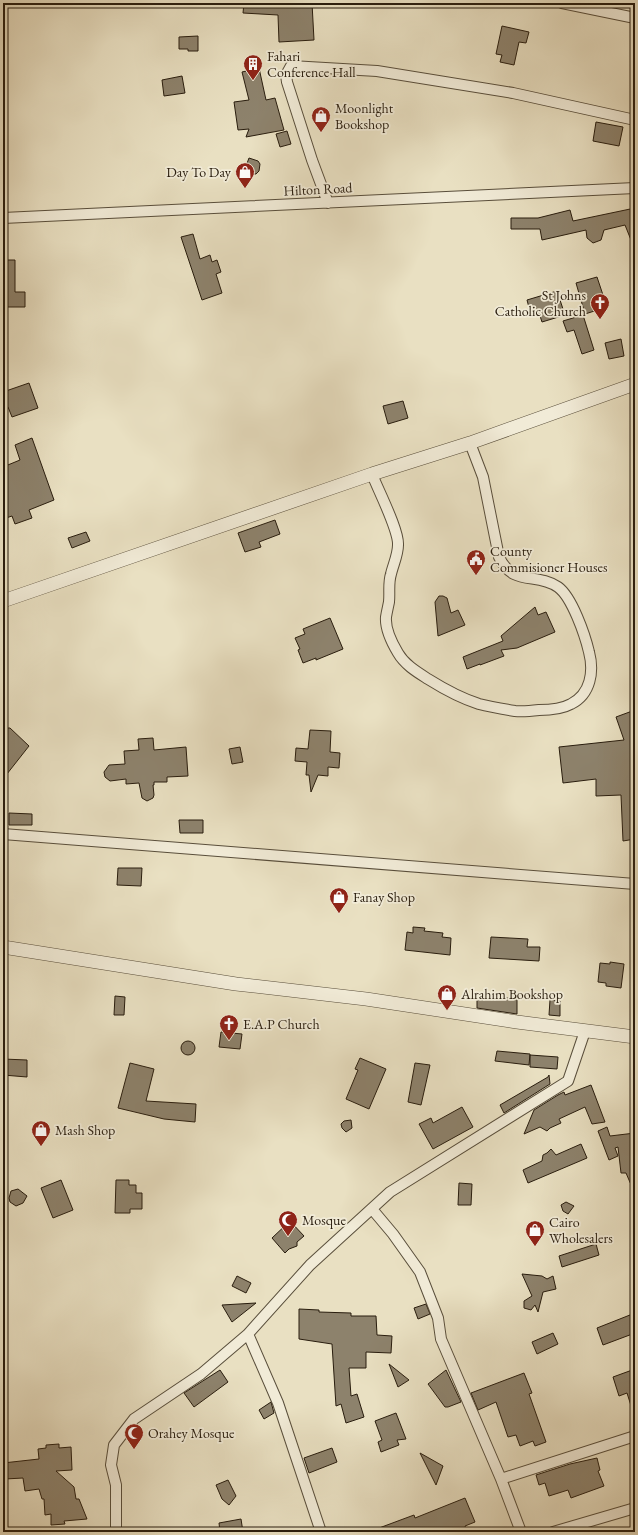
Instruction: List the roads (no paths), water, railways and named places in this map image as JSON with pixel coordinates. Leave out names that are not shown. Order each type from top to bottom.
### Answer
[{"type":"street","points":[[562,3],[635,18]]},
{"type":"street","points":[[328,203],[287,82],[286,75],[291,66],[377,71],[513,93],[635,120]]},
{"type":"street","name":"Hilton Road","points":[[3,218],[635,188]]},
{"type":"street","points":[[3,601],[372,474],[470,443],[635,384]]},
{"type":"street","points":[[372,474],[392,521],[398,545],[390,577],[389,602],[386,618],[388,632],[399,655],[411,668],[453,694],[478,703],[516,712],[552,710],[571,705],[580,698],[587,688],[592,676],[590,653],[584,636],[568,598],[559,588],[548,581],[512,574],[506,570],[502,564],[499,557],[483,477],[470,443]]},
{"type":"street","points":[[3,834],[635,884]]},
{"type":"street","points":[[3,947],[236,984],[366,999],[585,1032],[635,1037]]},
{"type":"street","points":[[116,1532],[116,1485],[111,1465],[114,1445],[134,1419],[201,1374],[248,1334],[310,1265],[390,1192],[568,1081],[585,1032]]},
{"type":"street","points":[[372,1209],[393,1234],[420,1272],[438,1318],[441,1339],[501,1479],[521,1532]]},
{"type":"street","points":[[248,1334],[278,1402],[321,1532]]},
{"type":"street","points":[[501,1479],[635,1436]]},
{"type":"street","points":[[553,1532],[635,1508]]},
{"type":"place","name":"Fahari Conference Hall","points":[[253,81]]},
{"type":"place","name":"Moonlight Bookshop","points":[[321,133]]},
{"type":"place","name":"Day To Day","points":[[245,189]]},
{"type":"place","name":"St Johns Catholic Church","points":[[600,320]]},
{"type":"place","name":"County Commisioner Houses","points":[[476,576]]},
{"type":"place","name":"Fanay Shop","points":[[339,914]]},
{"type":"place","name":"Alrahim Bookshop","points":[[447,1011]]},
{"type":"place","name":"E.A.P Church","points":[[229,1041]]},
{"type":"place","name":"Mash Shop","points":[[41,1147]]},
{"type":"place","name":"Mosque","points":[[288,1237]]},
{"type":"place","name":"Cairo Wholesalers","points":[[535,1247]]},
{"type":"place","name":"Orahey Mosque","points":[[134,1450]]}]
